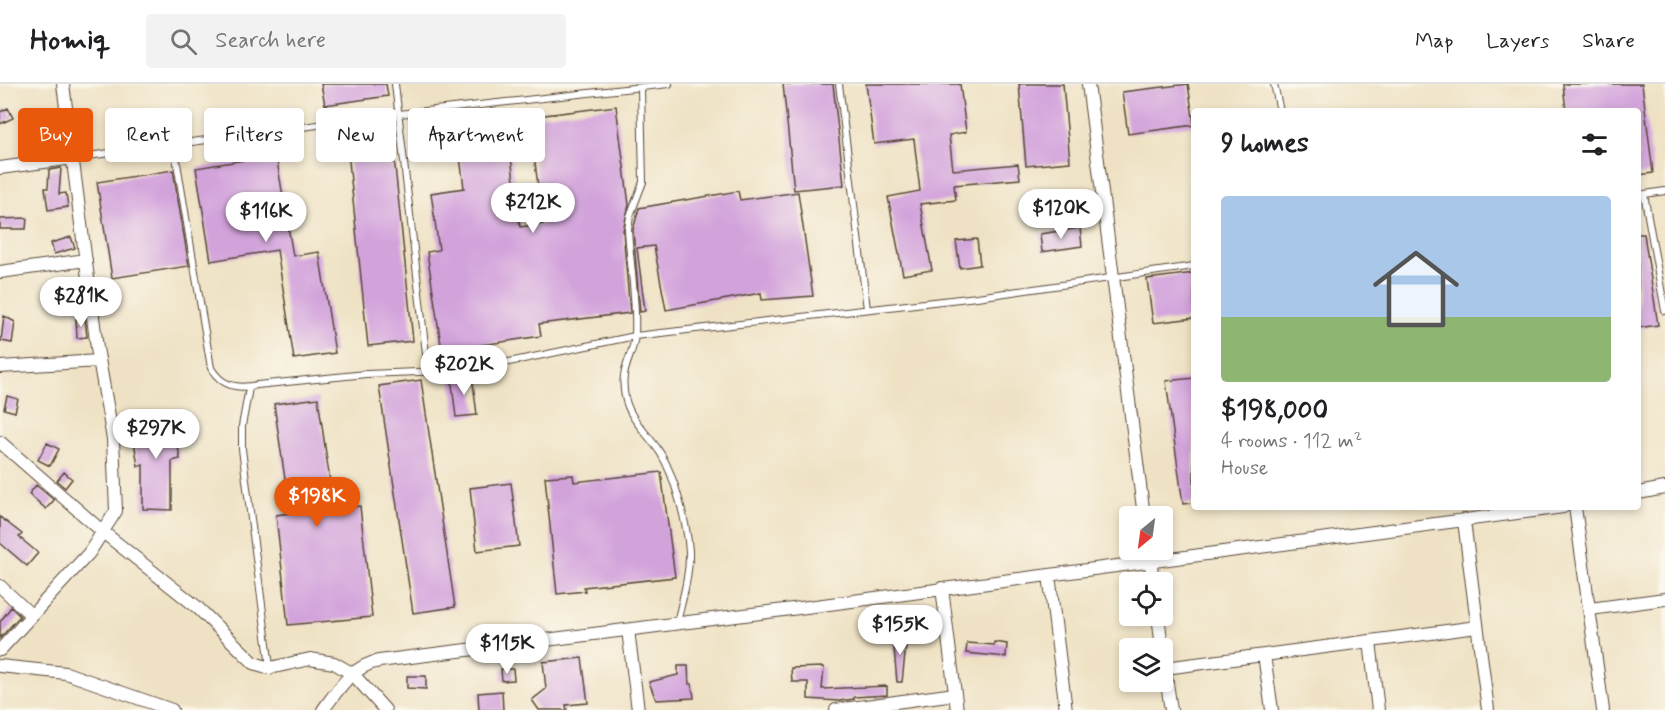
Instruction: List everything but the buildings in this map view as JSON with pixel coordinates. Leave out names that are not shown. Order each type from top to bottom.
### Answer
[{"type":"street","points":[[63,84],[66,108]]},
{"type":"street","points":[[1088,84],[1143,506]]},
{"type":"street","points":[[0,168],[44,162]]},
{"type":"street","points":[[0,650],[84,560],[115,515],[117,503],[113,440],[99,361],[74,162]]},
{"type":"street","points":[[0,272],[86,260]]},
{"type":"street","points":[[0,367],[99,361]]},
{"type":"street","points":[[0,442],[103,532],[197,607],[246,658],[270,668],[310,659],[323,660],[353,674],[386,710]]},
{"type":"street","points":[[1641,492],[1665,488]]},
{"type":"street","points":[[323,710],[353,674],[364,665],[379,661],[942,588],[1151,564],[1540,510]]},
{"type":"street","points":[[1575,510],[1603,710]]},
{"type":"street","points":[[1464,520],[1488,710]]},
{"type":"street","points":[[1150,560],[1152,572]]},
{"type":"street","points":[[1049,575],[1066,710]]},
{"type":"street","points":[[0,586],[31,615]]},
{"type":"street","points":[[942,588],[957,710]]},
{"type":"street","points":[[1590,609],[1665,599]]},
{"type":"street","points":[[1173,667],[1477,627]]},
{"type":"street","points":[[628,630],[638,710]]},
{"type":"street","points":[[1370,641],[1378,710]]},
{"type":"street","points":[[1264,655],[1272,710]]},
{"type":"street","points":[[0,666],[66,673],[172,710]]},
{"type":"street","points":[[1168,692],[1171,710]]},
{"type":"street","points":[[836,710],[955,694]]},
{"type":"lane","points":[[395,84],[428,370]]},
{"type":"lane","points":[[192,143],[399,114],[612,88],[641,88],[669,84]]},
{"type":"lane","points":[[839,84],[867,309]]},
{"type":"lane","points":[[1274,84],[1279,108]]},
{"type":"lane","points":[[641,88],[643,182],[630,216],[628,230],[635,336],[623,372],[624,395],[637,425],[662,455],[672,477],[689,550],[677,623]]},
{"type":"lane","points":[[177,162],[211,368],[224,383],[249,388],[257,385],[354,375],[428,370],[470,370],[635,336],[1112,279],[1191,266]]},
{"type":"lane","points":[[1665,191],[1641,194],[1665,311]]},
{"type":"lane","points":[[249,388],[242,426],[242,449],[270,668]]}]
